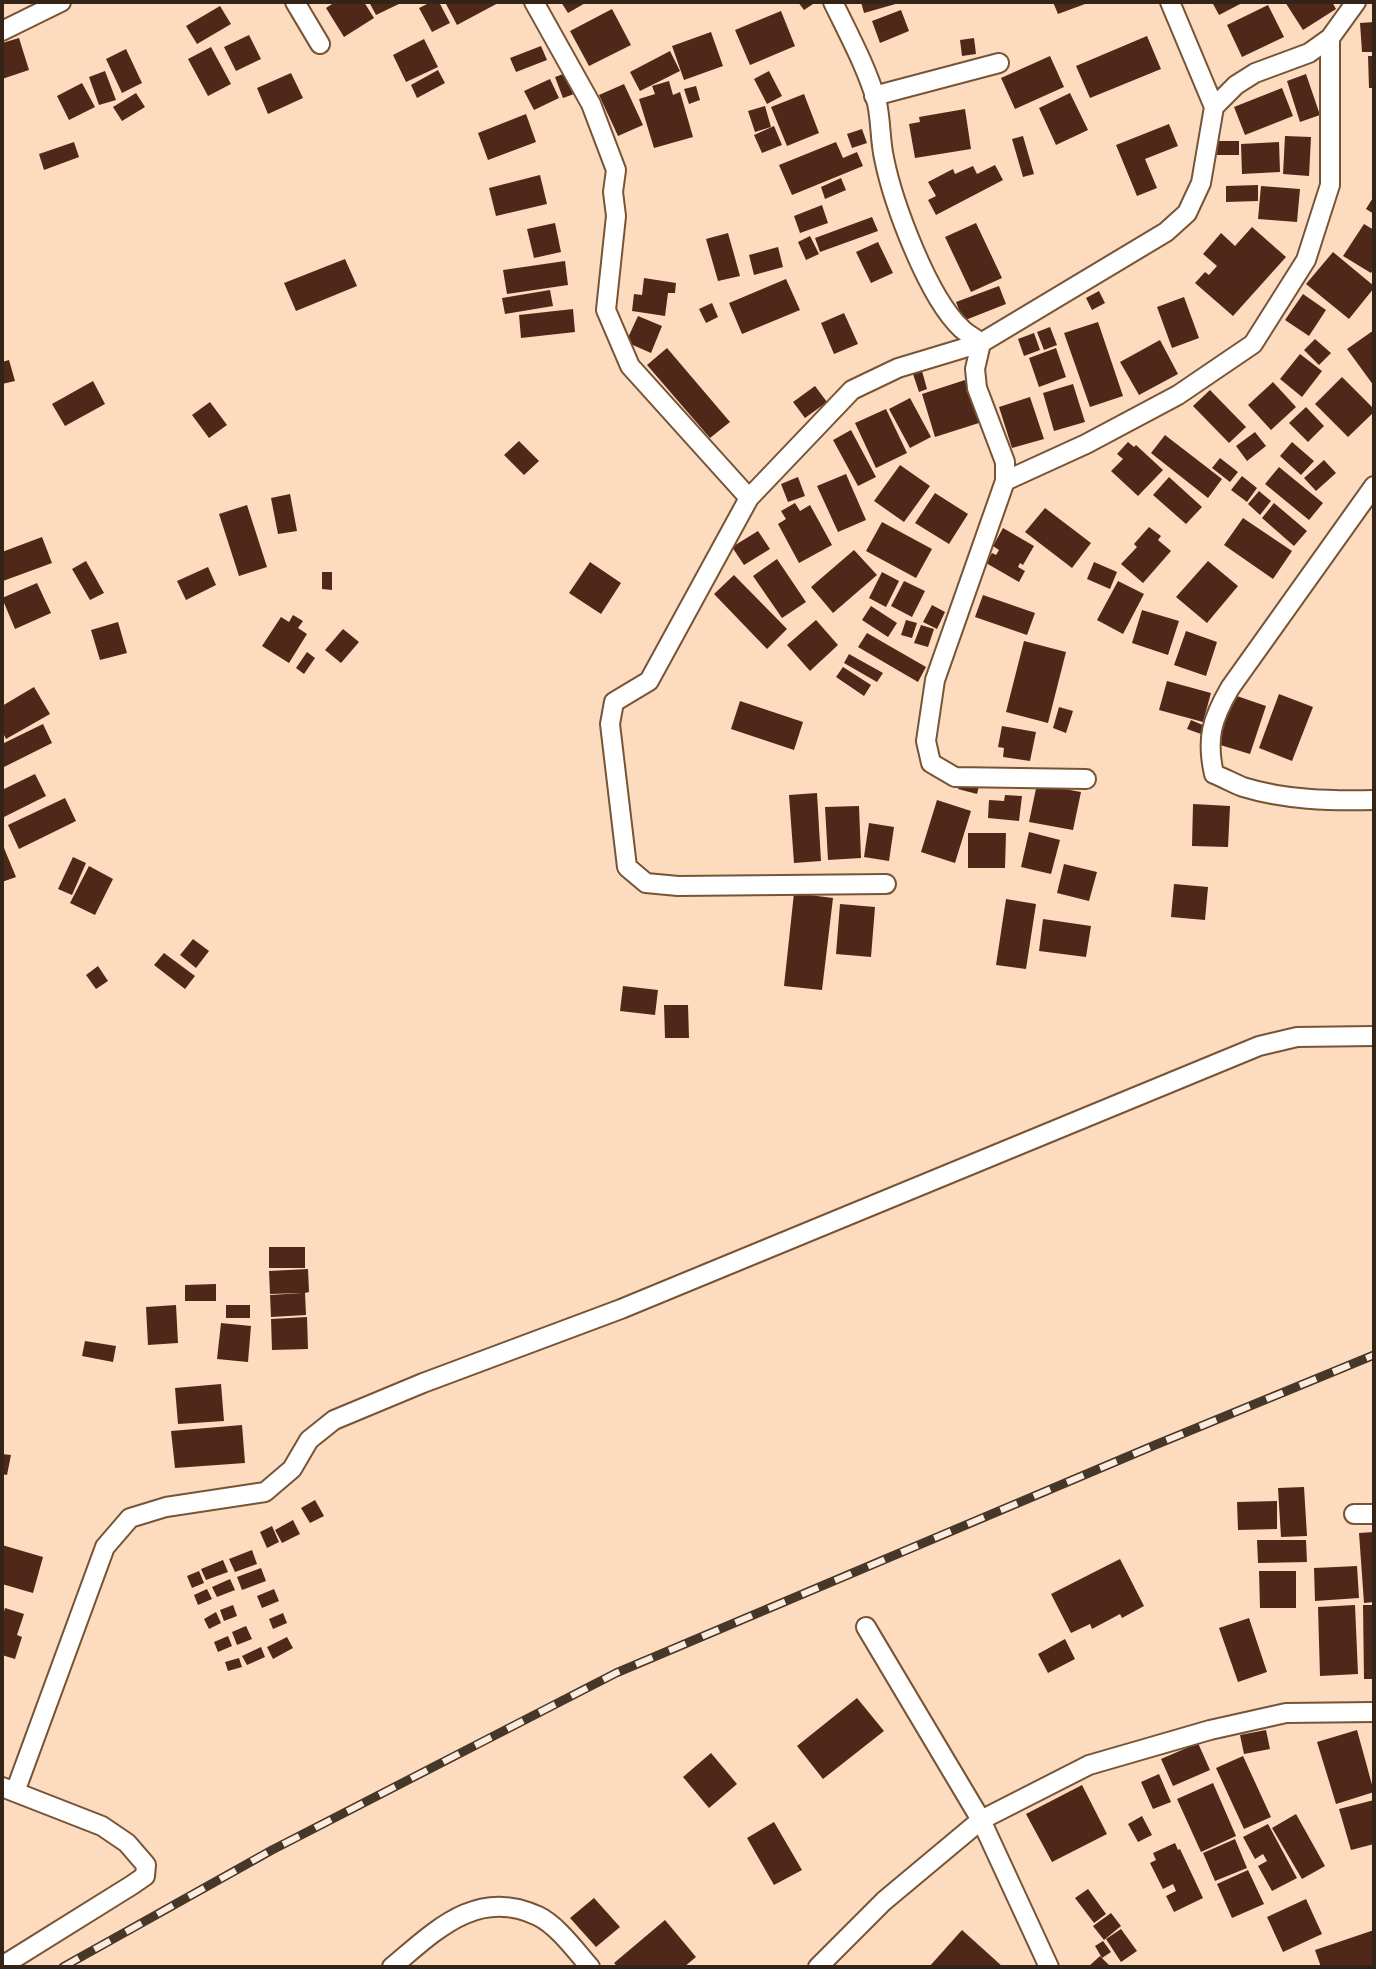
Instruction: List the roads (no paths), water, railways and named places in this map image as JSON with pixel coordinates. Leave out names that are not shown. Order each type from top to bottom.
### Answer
[{"type":"street","points":[[2,31],[61,2]]},
{"type":"street","points":[[295,2],[320,44]]},
{"type":"street","points":[[534,2],[591,104],[616,170],[613,192],[616,216],[606,310],[630,366],[749,498]]},
{"type":"street","points":[[833,2],[867,74],[878,106],[884,158],[904,226],[938,298],[961,328],[981,343]]},
{"type":"street","points":[[886,884],[646,883],[627,867],[610,724],[614,702],[649,681],[749,498],[852,390],[898,368],[981,343],[1166,232],[1187,213],[1201,183],[1214,107],[1170,2]]},
{"type":"street","points":[[1214,107],[1236,85],[1255,73],[1309,53],[1330,38],[1356,2]]},
{"type":"street","points":[[1005,481],[1086,444],[1178,395],[1253,344],[1306,260],[1330,185],[1330,38]]},
{"type":"street","points":[[874,96],[999,63]]},
{"type":"street","points":[[981,343],[975,369],[977,388],[1005,462],[1005,481],[935,680],[926,741],[931,763],[955,777],[1086,779]]},
{"type":"street","points":[[1374,486],[1230,688],[1217,710],[1210,733],[1214,774],[1242,786],[1299,798],[1374,800]]},
{"type":"street","points":[[2,1966],[145,1876],[146,1865],[127,1843],[102,1826],[8,1790],[105,1547],[130,1518],[166,1507],[265,1492],[292,1469],[309,1440],[334,1420],[423,1383],[621,1309],[1259,1046],[1297,1037],[1374,1036]]},
{"type":"street","points":[[1354,1514],[1374,1514]]},
{"type":"street","points":[[866,1627],[981,1820],[1049,1967]]},
{"type":"street","points":[[818,1967],[884,1901],[981,1820],[1089,1765],[1210,1730],[1286,1713],[1374,1712]]},
{"type":"street","points":[[392,1967],[447,1922],[476,1908],[510,1906],[540,1916],[564,1937],[590,1967]]},
{"type":"railway","points":[[63,1967],[272,1850],[616,1673],[1374,1355]]}]
